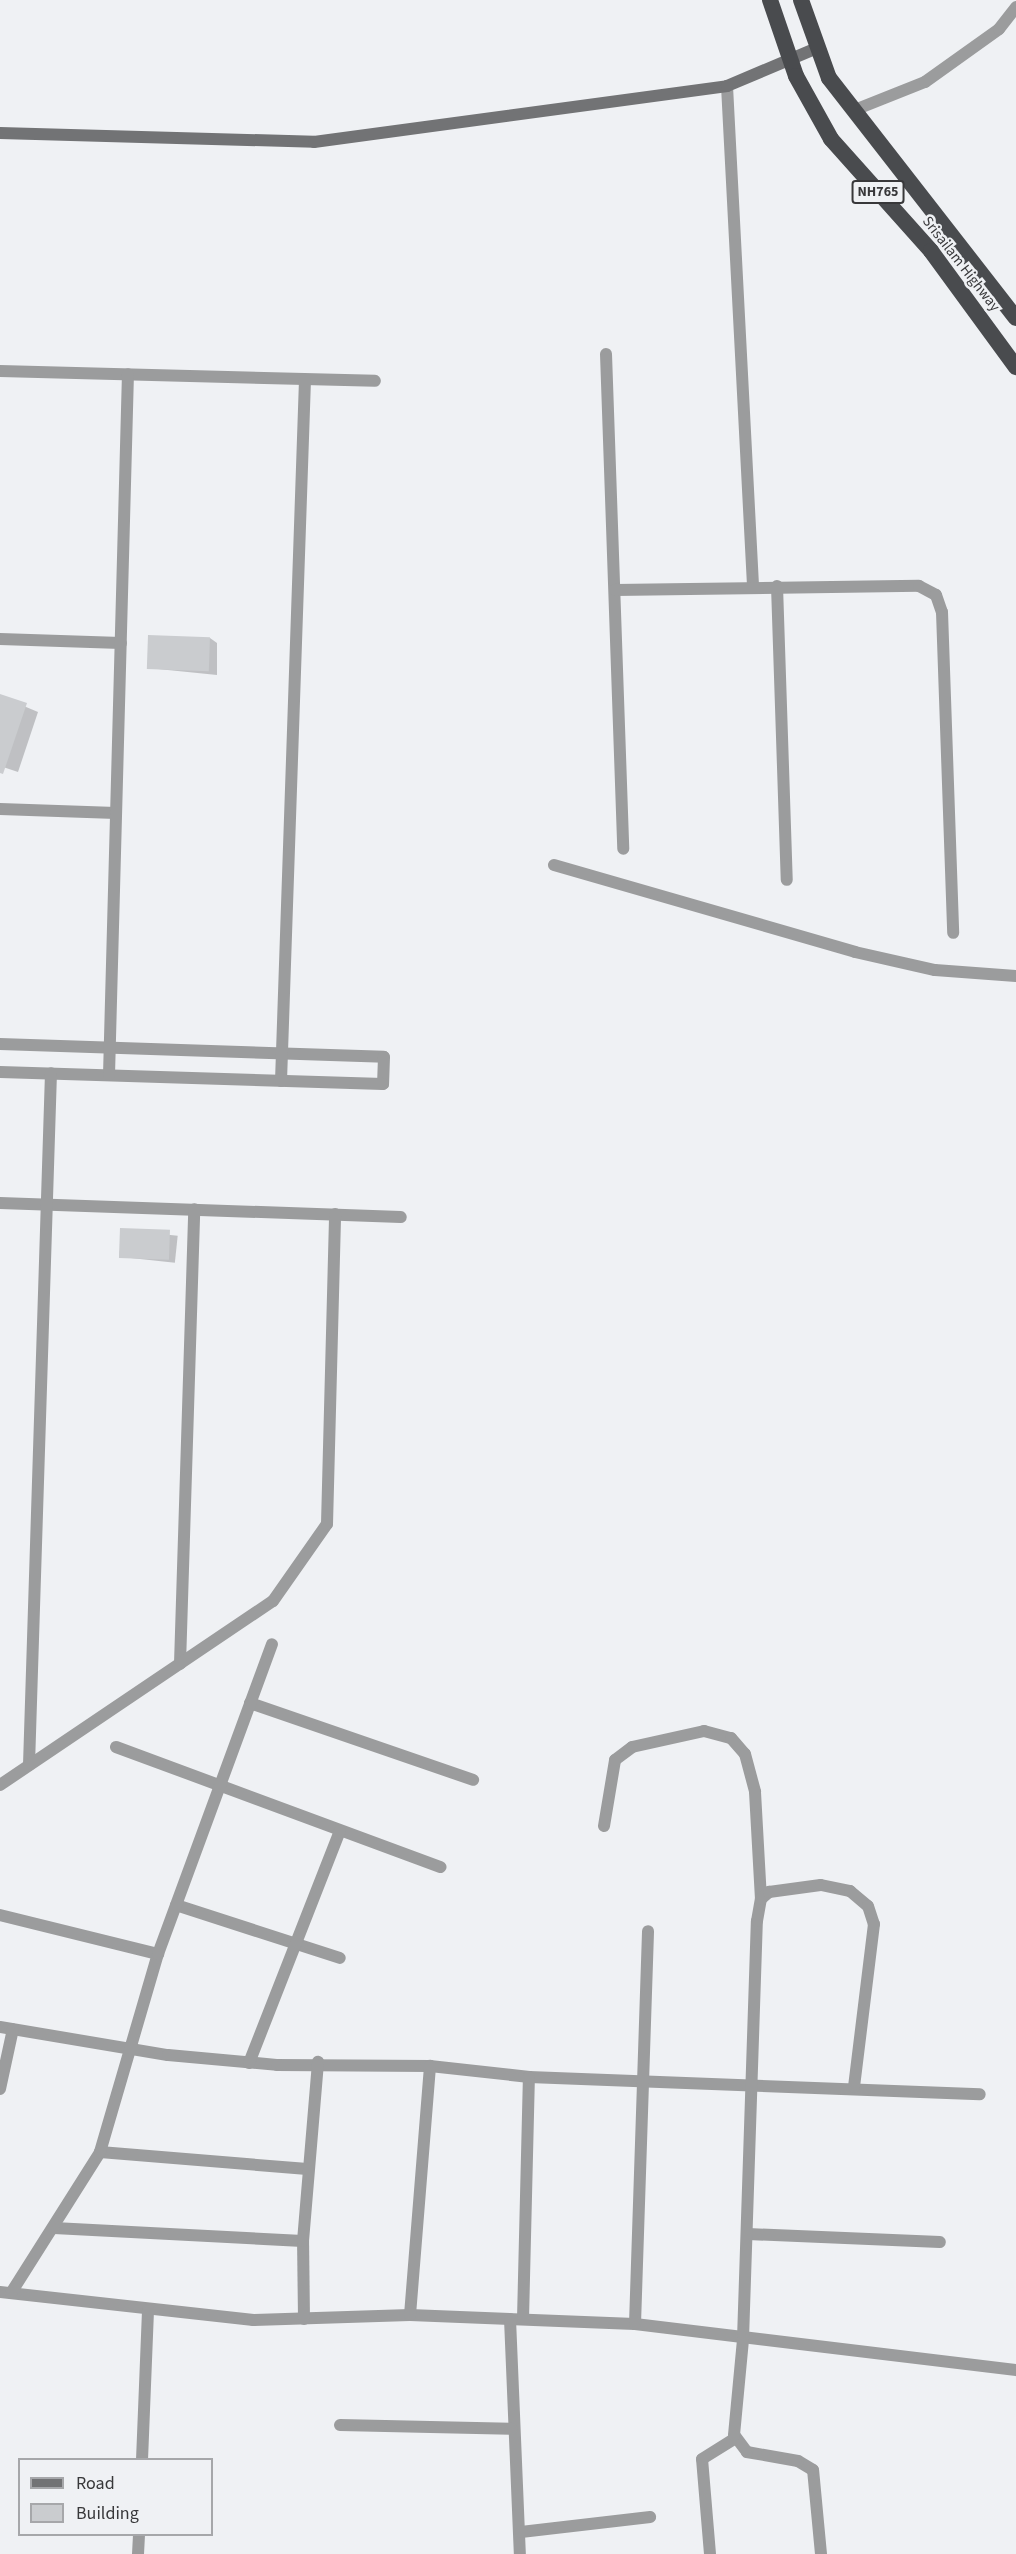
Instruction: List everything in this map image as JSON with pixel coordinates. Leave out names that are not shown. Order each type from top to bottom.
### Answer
[{"type":"highway","name":"Srisailam Highway","points":[[770,0],[788,57],[831,139],[931,252],[1016,367]]},
{"type":"highway","name":"Srisailam Highway","points":[[801,0],[829,78],[857,109],[1016,318]]},
{"type":"main road","points":[[0,133],[314,142],[727,86],[788,57],[817,48]]},
{"type":"street","points":[[857,109],[925,82],[999,29],[1016,7]]},
{"type":"street","points":[[727,86],[753,586]]},
{"type":"street","points":[[606,354],[622,849]]},
{"type":"street","points":[[0,370],[375,381]]},
{"type":"street","points":[[109,1075],[128,374]]},
{"type":"street","points":[[281,1081],[305,379]]},
{"type":"street","points":[[615,590],[753,586],[919,586],[936,595],[942,612],[953,933]]},
{"type":"street","points":[[777,586],[787,880]]},
{"type":"street","points":[[0,639],[121,643]]},
{"type":"street","points":[[0,809],[116,813]]},
{"type":"street","points":[[554,865],[855,952],[935,970],[1016,976]]},
{"type":"street","points":[[0,1044],[384,1057],[383,1084],[0,1072]]},
{"type":"street","points":[[29,1766],[51,1074]]},
{"type":"street","points":[[0,1203],[400,1217]]},
{"type":"street","points":[[180,1664],[194,1209]]},
{"type":"street","points":[[0,1785],[273,1601],[327,1524],[335,1214]]},
{"type":"street","points":[[5,2292],[54,2228],[100,2152],[158,1954],[272,1644]]},
{"type":"street","points":[[250,1703],[473,1780]]},
{"type":"street","points":[[604,1826],[615,1760],[632,1747],[704,1731],[731,1738],[745,1754],[755,1792],[760,1899],[748,2234],[735,2438],[747,2452],[798,2461],[813,2470],[821,2554]]},
{"type":"street","points":[[116,1747],[219,1788],[441,1867]]},
{"type":"street","points":[[249,2062],[294,1943],[340,1832]]},
{"type":"street","points":[[760,1899],[789,1886],[821,1886],[850,1891],[868,1906],[874,1924],[854,2086]]},
{"type":"street","points":[[176,1905],[339,1958]]},
{"type":"street","points":[[0,1915],[158,1954]]},
{"type":"street","points":[[635,2324],[648,1931]]},
{"type":"street","points":[[0,2027],[129,2048],[249,2062],[430,2066],[529,2076],[754,2082],[980,2094]]},
{"type":"street","points":[[0,2089],[13,2029]]},
{"type":"street","points":[[304,2319],[303,2241],[307,2169],[318,2062]]},
{"type":"street","points":[[410,2315],[430,2066]]},
{"type":"street","points":[[520,2554],[521,2532],[512,2429],[529,2076]]},
{"type":"street","points":[[100,2152],[307,2169]]},
{"type":"street","points":[[54,2228],[303,2241]]},
{"type":"street","points":[[748,2234],[940,2242]]},
{"type":"street","points":[[5,2292],[253,2320],[410,2315],[635,2324],[743,2339],[1016,2370]]},
{"type":"street","points":[[142,2458],[148,2309]]},
{"type":"street","points":[[340,2425],[512,2429]]},
{"type":"street","points":[[710,2554],[702,2459],[735,2438]]},
{"type":"street","points":[[521,2532],[650,2517]]},
{"type":"street","points":[[138,2554],[139,2536]]},
{"type":"building","points":[[148,635],[210,637],[209,671],[147,669]]},
{"type":"building","points":[[0,694],[27,703],[3,774],[0,773]]},
{"type":"building","points":[[120,1228],[170,1230],[169,1260],[119,1258]]}]
